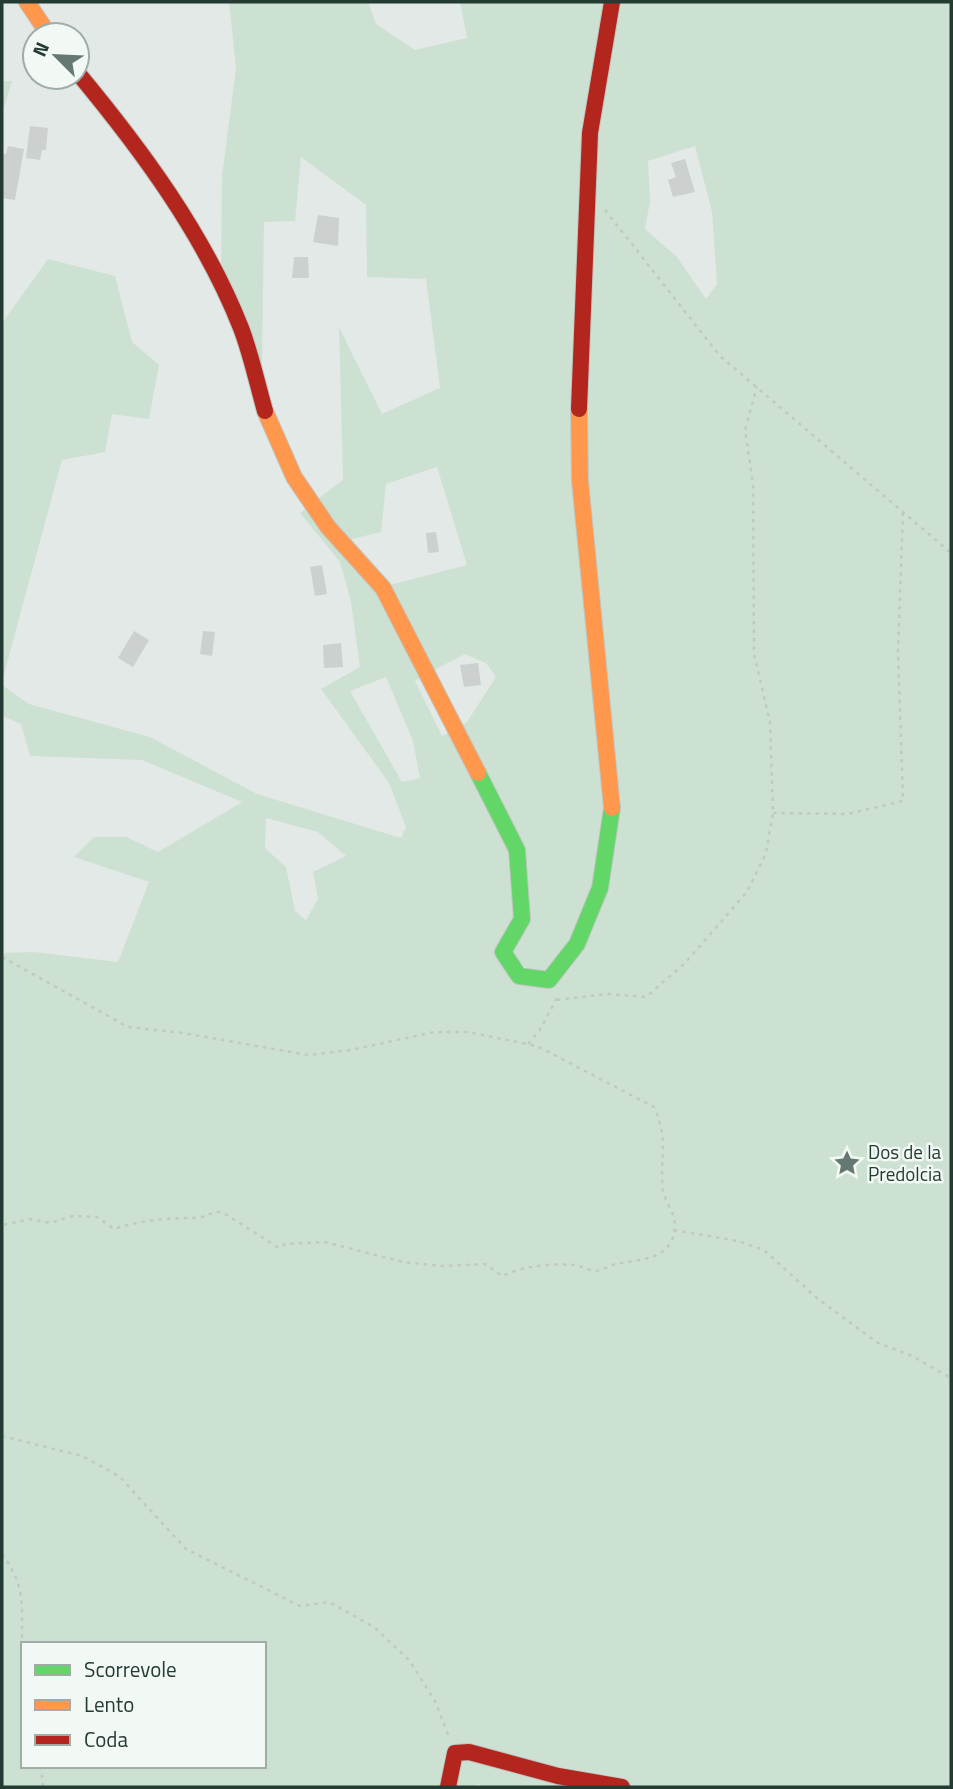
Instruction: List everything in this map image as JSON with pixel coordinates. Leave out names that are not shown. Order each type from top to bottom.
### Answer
[{"type":"street","points":[[27,2],[40,21]]},
{"type":"street","points":[[91,89],[132,139],[216,272],[242,330],[268,424],[305,497],[383,588],[517,850],[522,919],[503,952],[519,976],[549,979],[577,944],[600,888],[613,817],[582,505],[579,361],[590,133],[612,2]]},
{"type":"street","points":[[448,1787],[455,1753],[468,1752],[558,1776],[622,1787]]},
{"type":"path","points":[[604,209],[720,356],[951,553]]},
{"type":"path","points":[[557,1000],[607,994],[646,997],[685,963],[747,892],[766,853],[774,813],[770,722],[754,654],[753,483],[745,430],[757,386]]},
{"type":"path","points":[[774,813],[847,814],[903,801],[898,651],[903,511]]},
{"type":"path","points":[[2,957],[128,1027],[183,1033],[308,1055],[351,1050],[434,1032],[468,1032],[537,1046],[654,1107],[662,1126],[665,1148],[662,1173],[664,1194],[675,1222],[673,1240],[667,1249],[653,1259],[615,1264],[596,1271],[575,1265],[518,1268],[502,1276],[485,1264],[442,1266],[403,1262],[325,1242],[285,1244],[279,1248],[222,1212],[211,1211],[199,1218],[180,1215],[114,1229],[97,1217],[74,1216],[50,1223],[31,1219],[2,1225]]},
{"type":"path","points":[[674,1230],[713,1235],[764,1250],[817,1298],[878,1343],[912,1356],[951,1378]]},
{"type":"path","points":[[2,1436],[82,1456],[119,1476],[186,1549],[300,1605],[329,1602],[374,1628],[409,1660],[435,1702],[455,1753]]},
{"type":"path","points":[[2,1553],[17,1574],[23,1599],[23,1642]]},
{"type":"path","points":[[41,1768],[43,1787]]},
{"type":"green space","points":[[229,2],[368,2],[376,24],[415,50],[467,38],[460,2],[610,2],[578,361],[611,817],[599,887],[548,977],[520,974],[506,952],[524,919],[518,849],[456,729],[467,722],[496,677],[486,663],[465,654],[428,673],[386,586],[467,565],[437,467],[386,484],[381,532],[344,541],[312,503],[343,480],[339,327],[382,414],[440,388],[426,279],[367,277],[366,205],[301,157],[295,221],[264,222],[262,370],[221,279],[222,176],[236,68]]},
{"type":"green space","points":[[614,2],[951,2],[951,1787],[482,1787],[479,1784],[475,1787],[2,1787],[2,953],[34,952],[118,962],[149,882],[74,857],[94,837],[126,837],[158,852],[242,802],[142,760],[30,756],[21,724],[2,716],[2,685],[29,704],[150,737],[257,794],[401,838],[406,827],[389,783],[321,689],[360,667],[351,602],[340,562],[300,513],[309,506],[378,588],[423,676],[415,681],[442,736],[452,731],[515,851],[520,918],[501,952],[550,982],[578,945],[615,817],[583,481],[591,189]],"holes":[[[695,146],[712,212],[717,284],[706,299],[677,257],[645,229],[650,201],[648,161]],[[386,677],[413,741],[420,778],[402,782],[350,691]],[[266,818],[318,832],[346,856],[313,872],[318,899],[306,920],[295,911],[286,867],[265,848]]]},
{"type":"green space","points":[[2,81],[12,81],[2,114]]},
{"type":"green space","points":[[48,259],[115,276],[132,342],[159,365],[149,419],[112,414],[105,452],[62,460],[2,682],[2,323]]},
{"type":"building","points":[[30,126],[48,128],[46,150],[42,150],[40,160],[26,158]]},
{"type":"building","points":[[8,146],[24,149],[15,200],[2,198],[2,154],[6,154]]},
{"type":"building","points":[[685,159],[695,192],[673,197],[668,180],[676,177],[671,163]]},
{"type":"building","points":[[318,215],[339,218],[338,246],[313,242]]},
{"type":"building","points":[[294,257],[308,257],[309,278],[292,278]]},
{"type":"building","points":[[436,532],[439,552],[428,553],[426,533]]},
{"type":"building","points":[[322,565],[327,594],[315,596],[310,567]]},
{"type":"building","points":[[134,631],[149,640],[133,667],[118,658]]},
{"type":"building","points":[[203,631],[215,632],[212,656],[200,654]]},
{"type":"building","points":[[341,643],[343,667],[324,668],[323,645]]},
{"type":"building","points":[[478,663],[481,685],[464,687],[460,665]]},
{"type":"traffic: fast","points":[[478,773],[517,850],[522,919],[503,952],[519,976],[549,980],[577,944],[600,888],[612,808]]},
{"type":"traffic: slow","points":[[27,2],[40,21]]},
{"type":"traffic: slow","points":[[579,409],[580,481],[612,808]]},
{"type":"traffic: slow","points":[[265,411],[294,477],[328,527],[383,588],[478,773]]},
{"type":"traffic: jam","points":[[579,409],[590,133],[612,2]]},
{"type":"traffic: jam","points":[[91,90],[147,162],[209,259],[241,328],[265,411]]},
{"type":"traffic: jam","points":[[448,1787],[455,1753],[469,1752],[558,1776],[622,1787]]},
{"type":"place","name":"Dos de la Predolcia","points":[[847,1163]]}]
